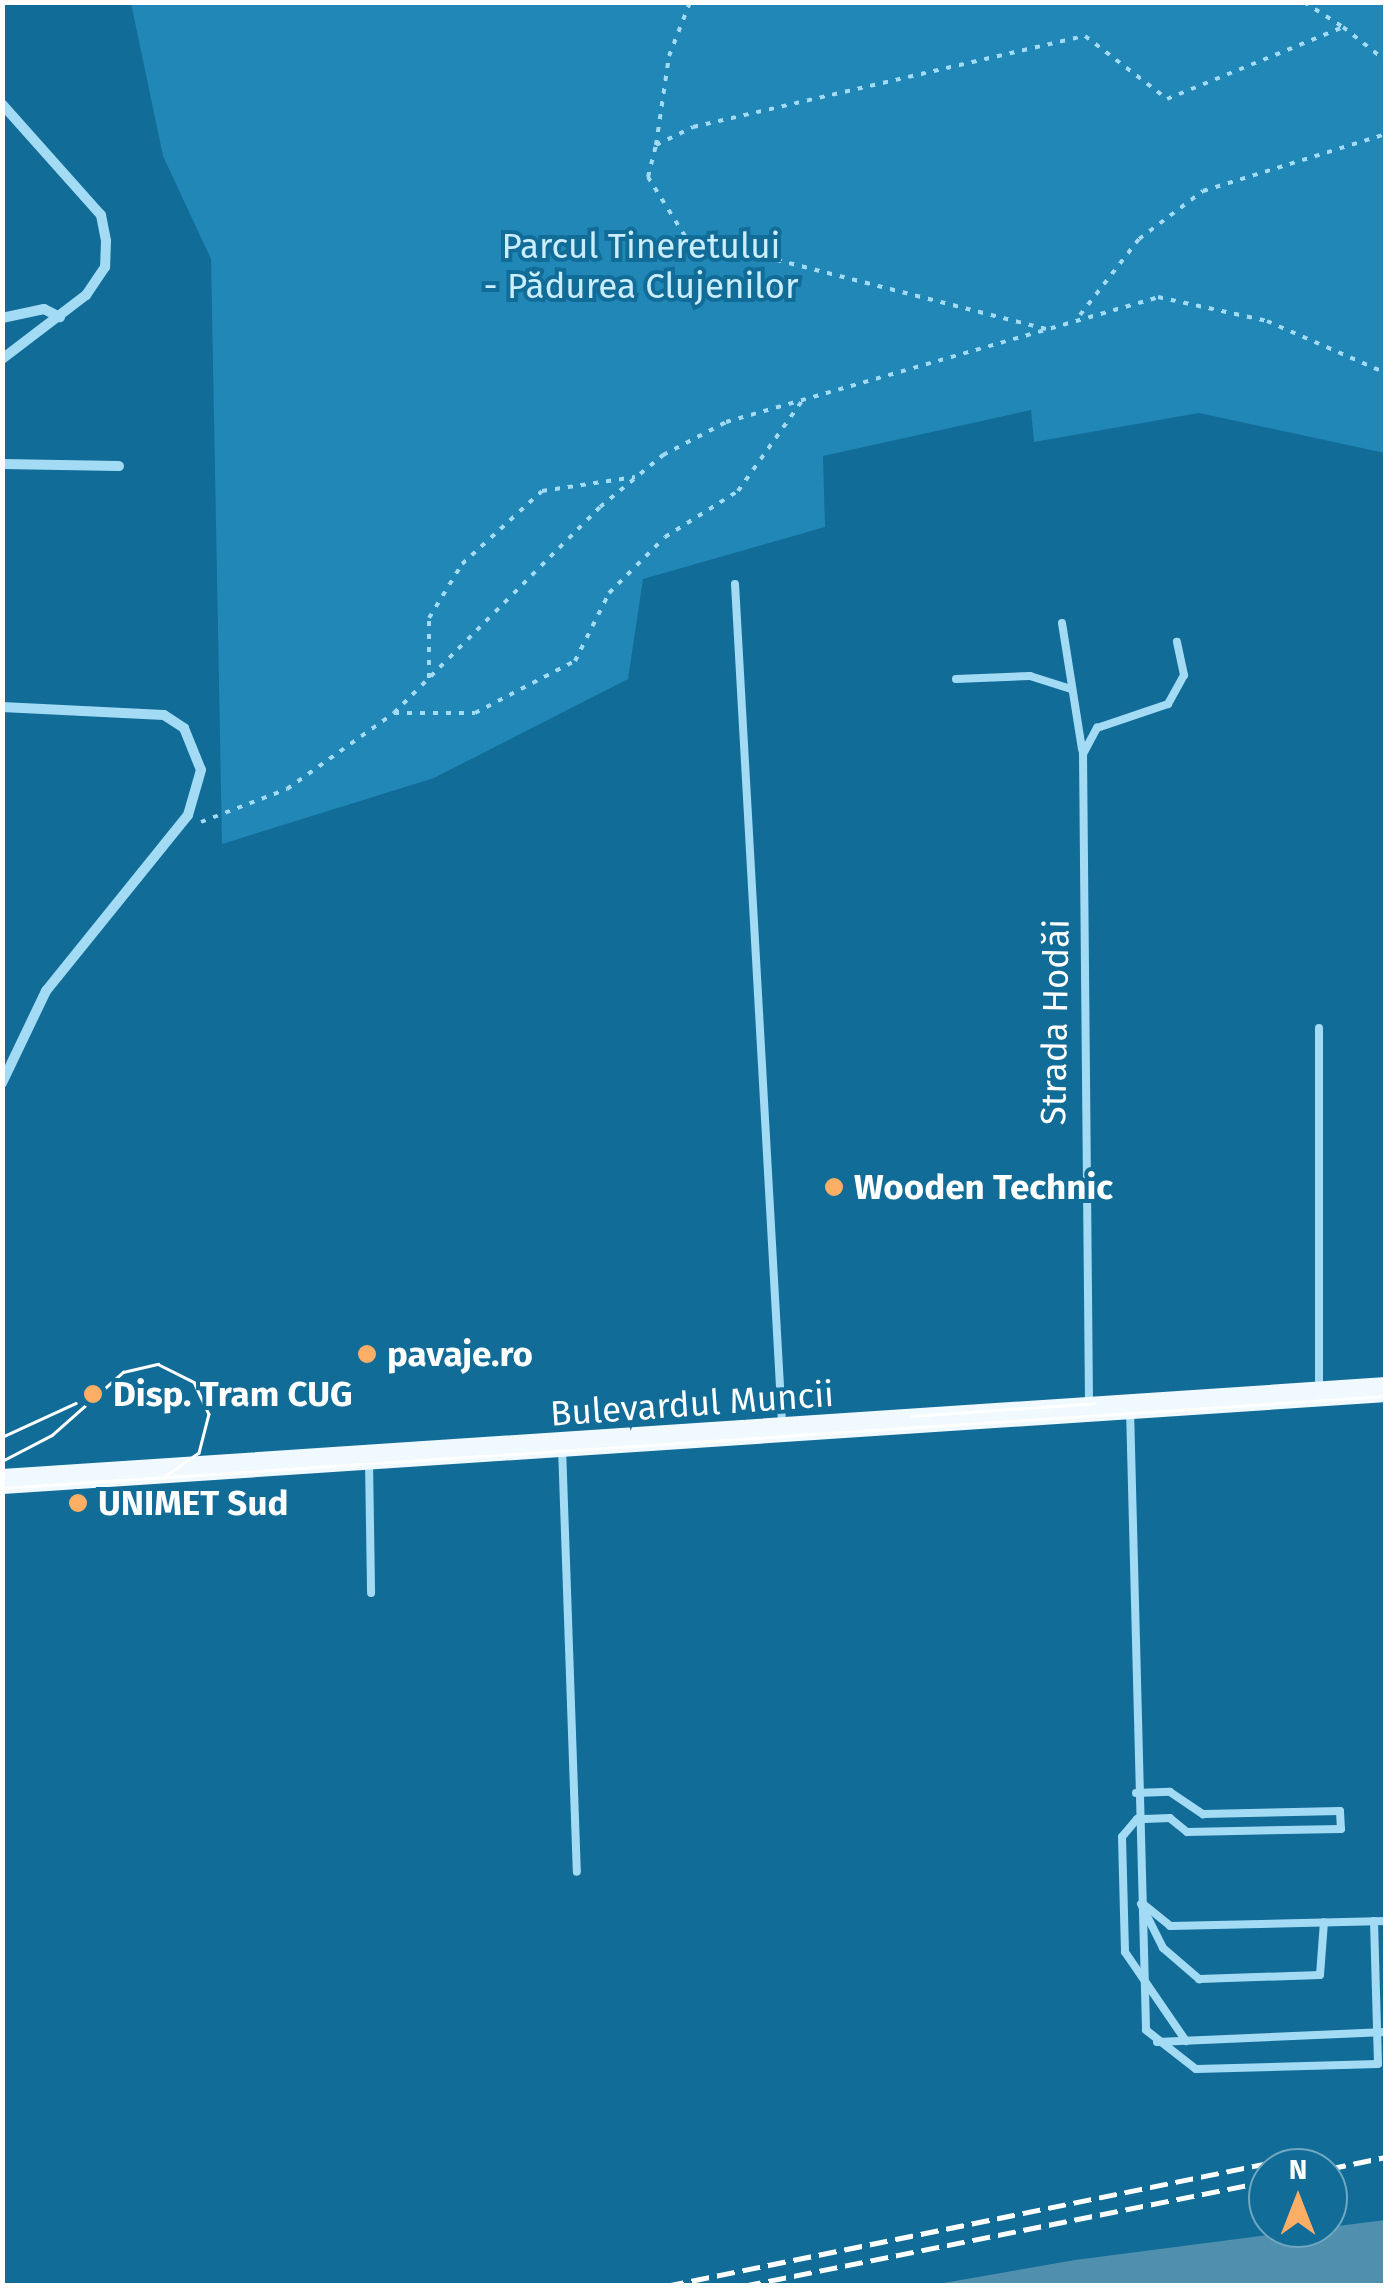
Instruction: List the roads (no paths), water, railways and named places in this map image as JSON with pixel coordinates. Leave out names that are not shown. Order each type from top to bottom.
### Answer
[{"type":"main road","name":"Bulevardul Muncii","points":[[2,1481],[369,1461],[1386,1389]]},
{"type":"street","points":[[2,104],[101,215],[105,267],[60,317],[2,359]]},
{"type":"street","points":[[2,318],[44,309],[60,317]]},
{"type":"street","points":[[2,464],[119,466]]},
{"type":"street","points":[[2,707],[140,710],[184,728],[201,770],[180,824],[46,991],[2,1082]]},
{"type":"lane","points":[[735,584],[783,1432]]},
{"type":"lane","name":"Strada Hodăi","points":[[1062,623],[1083,754],[1089,1411]]},
{"type":"lane","points":[[1083,754],[1097,728],[1168,704],[1184,676],[1176,642]]},
{"type":"lane","points":[[956,679],[1030,676],[1071,689]]},
{"type":"lane","points":[[1319,1028],[1319,1394]]},
{"type":"lane","points":[[1130,1408],[1141,2016],[1157,2042],[1196,2070],[1378,2064],[1382,2033],[1374,1921]]},
{"type":"lane","points":[[562,1448],[577,1872]]},
{"type":"lane","points":[[369,1461],[371,1594]]},
{"type":"lane","points":[[1136,1793],[1170,1792],[1204,1814],[1340,1811],[1341,1829],[1187,1832],[1170,1818],[1136,1819]]},
{"type":"lane","points":[[1136,1819],[1122,1837],[1125,1952],[1186,2041]]},
{"type":"lane","points":[[1139,1900],[1170,1926],[1386,1921]]},
{"type":"lane","points":[[1139,1900],[1163,1948],[1198,1979],[1320,1975],[1324,1922]]},
{"type":"lane","points":[[1157,2042],[1382,2033]]},
{"type":"tram line","points":[[2,1461],[52,1435],[123,1372],[158,1364],[194,1382],[209,1414],[199,1453],[163,1478]]},
{"type":"tram line","points":[[2,1488],[1386,1396]]},
{"type":"tram line","points":[[2,1437],[76,1403]]},
{"type":"tram line","points":[[911,1416],[1095,1403]]},
{"type":"railway","points":[[1348,2165],[1386,2157]]},
{"type":"railway","points":[[666,2286],[1248,2167]]},
{"type":"railway","points":[[743,2286],[1248,2185]]},
{"type":"place","name":"Wooden Technic","points":[[834,1187]]},
{"type":"place","name":"pavaje.ro","points":[[367,1354]]},
{"type":"place","name":"Disp. Tram CUG","points":[[93,1394]]},
{"type":"place","name":"UNIMET Sud","points":[[78,1503]]},
{"type":"park label","name":"Parcul Tineretului - Pădurea Clujenilor","points":[[641,266]]}]
